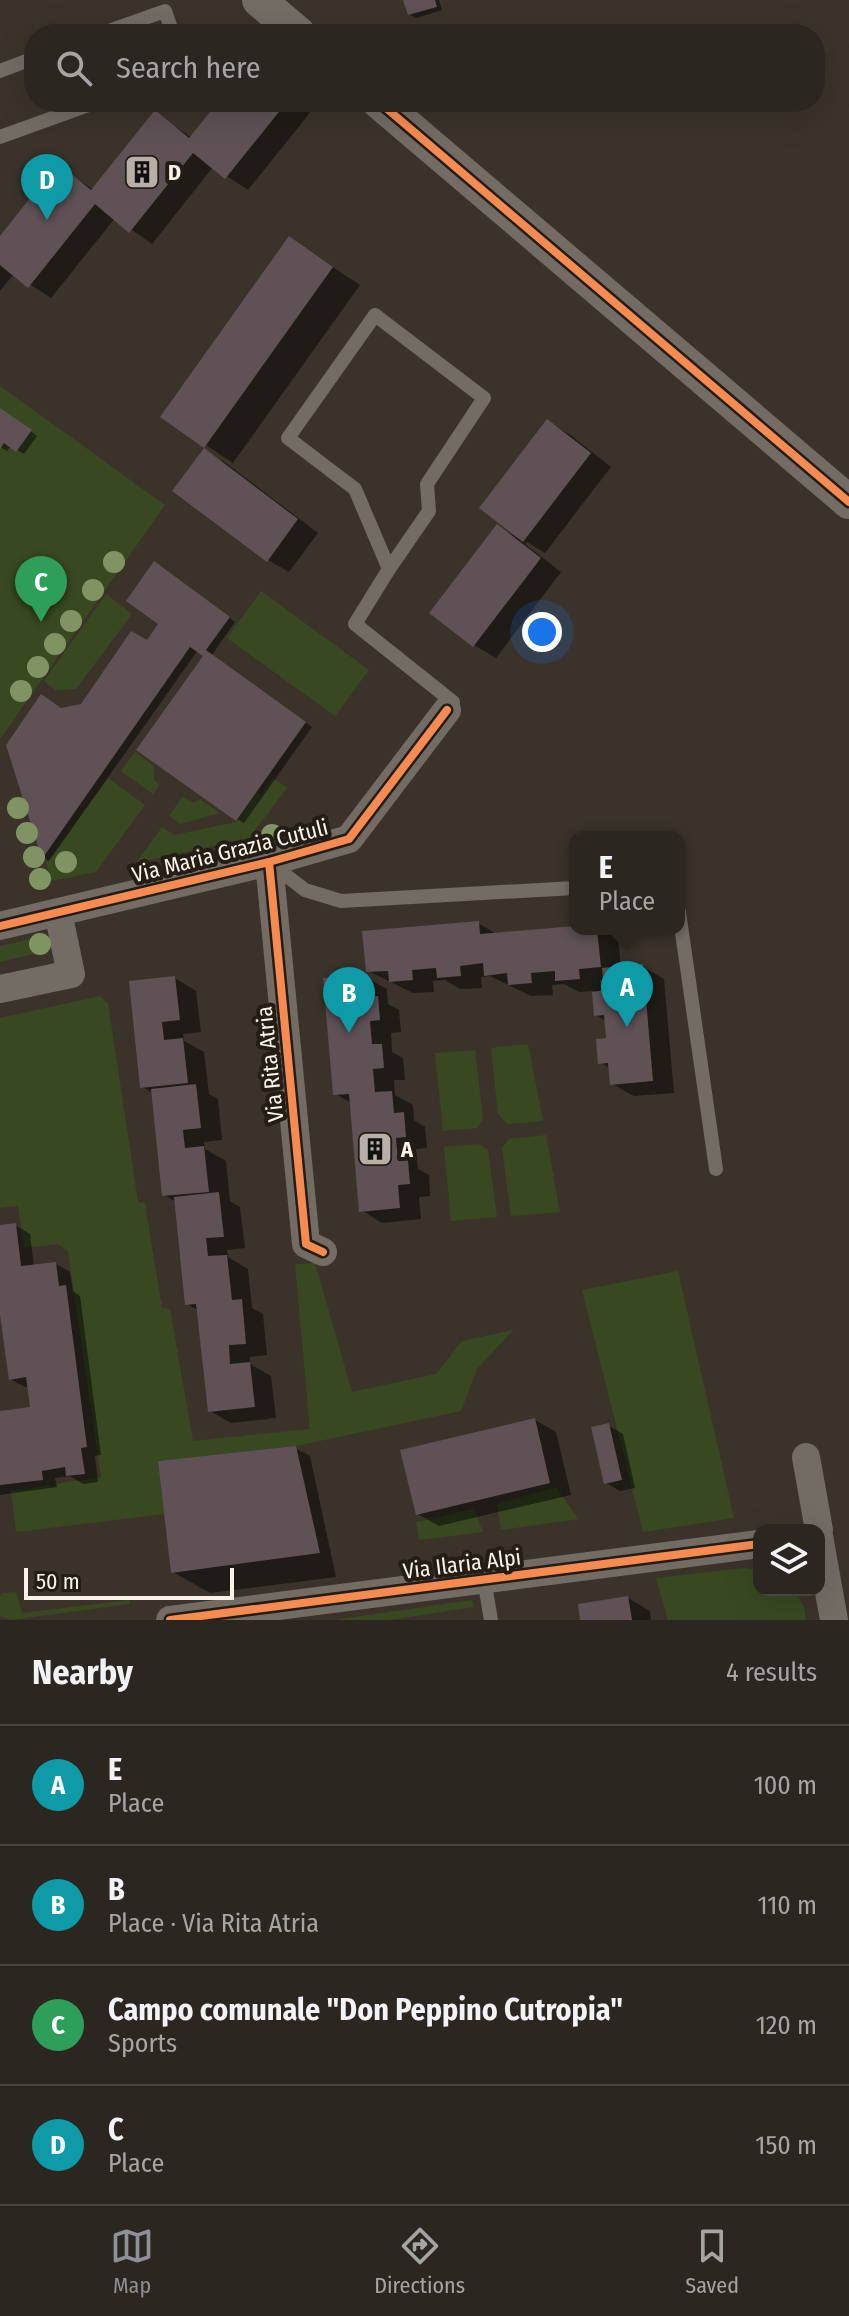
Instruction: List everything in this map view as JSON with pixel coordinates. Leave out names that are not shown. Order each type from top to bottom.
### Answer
[{"type":"street","points":[[259,0],[287,24]]},
{"type":"street","points":[[391,112],[849,502]]},
{"type":"street","name":"Via Maria Grazia Cutuli","points":[[0,926],[269,862],[349,839],[450,706]]},
{"type":"street","name":"Via Rita Atria","points":[[269,862],[306,1244],[323,1252]]},
{"type":"street","points":[[0,989],[71,974],[58,912]]},
{"type":"street","points":[[806,1457],[817,1524]]},
{"type":"street","name":"Via Ilaria Alpi","points":[[170,1620],[753,1545]]},
{"type":"street","points":[[825,1568],[834,1620]]},
{"type":"lane","points":[[128,24],[165,11],[170,24]]},
{"type":"lane","points":[[0,71],[24,62]]},
{"type":"lane","points":[[0,137],[69,112]]},
{"type":"lane","points":[[389,569],[355,489],[288,438],[375,315],[484,398],[427,484],[429,511],[355,624],[450,706]]},
{"type":"lane","points":[[269,862],[305,890],[341,901],[569,888]]},
{"type":"lane","points":[[682,935],[716,1169]]},
{"type":"lane","name":"Via Ilaria Alpi","points":[[484,1579],[491,1620]]},
{"type":"green space","points":[[0,386],[165,505],[0,739]]},
{"type":"green space","points":[[261,591],[369,670],[335,716],[227,638]]},
{"type":"green space","points":[[106,594],[132,614],[76,689],[55,690],[44,681]]},
{"type":"green space","points":[[135,752],[154,766],[154,779],[159,785],[153,794],[121,771]]},
{"type":"green space","points":[[108,778],[145,805],[96,872],[51,881],[46,863]]},
{"type":"green space","points":[[273,778],[287,788],[249,838],[136,863],[162,827],[174,835],[236,822],[257,792],[261,795]]},
{"type":"green space","points":[[182,797],[194,803],[200,799],[220,813],[180,824],[169,816]]},
{"type":"green space","points":[[50,935],[53,949],[0,962],[0,946]]},
{"type":"green space","points":[[100,996],[108,1003],[138,1202],[145,1203],[162,1308],[170,1309],[193,1441],[310,1429],[295,1264],[315,1263],[352,1392],[436,1374],[462,1341],[513,1330],[477,1369],[461,1411],[296,1446],[158,1461],[164,1514],[16,1532],[11,1491],[101,1477],[68,1251],[58,1244],[24,1248],[18,1206],[0,1208],[0,1018]]},
{"type":"green space","points":[[528,1044],[543,1121],[507,1124],[498,1114],[491,1048]]},
{"type":"green space","points":[[475,1050],[483,1119],[477,1128],[443,1131],[435,1053]]},
{"type":"green space","points":[[546,1135],[560,1212],[511,1216],[502,1148],[509,1139]]},
{"type":"green space","points":[[479,1144],[488,1150],[497,1217],[451,1221],[444,1147]]},
{"type":"green space","points":[[678,1271],[734,1518],[643,1532],[582,1290]]},
{"type":"green space","points":[[556,1487],[578,1519],[501,1530],[497,1504]]},
{"type":"green space","points":[[474,1509],[483,1532],[419,1540],[416,1522]]},
{"type":"green space","points":[[753,1569],[753,1596],[798,1596],[806,1620],[668,1620],[656,1578]]},
{"type":"green space","points":[[16,1592],[22,1613],[129,1600],[130,1604],[10,1620],[0,1616],[0,1597],[3,1593]]},
{"type":"green space","points":[[472,1600],[474,1607],[390,1620],[334,1620]]},
{"type":"building","points":[[403,0],[435,0],[437,7],[408,15]]},
{"type":"building","points":[[153,112],[189,138],[210,112],[279,112],[225,179],[193,153],[129,233],[95,204],[28,288],[0,265],[0,236],[58,163],[91,190]]},
{"type":"building","points":[[289,236],[333,267],[204,448],[160,417]]},
{"type":"building","points":[[0,408],[32,430],[16,452],[4,443],[0,449]]},
{"type":"building","points":[[547,419],[591,453],[523,542],[479,508]]},
{"type":"building","points":[[204,448],[298,519],[267,562],[172,491]]},
{"type":"building","points":[[497,524],[541,558],[473,647],[429,613]]},
{"type":"building","points":[[154,561],[230,617],[206,650],[306,722],[236,821],[136,750],[203,656],[190,647],[42,859],[6,745],[41,694],[61,708],[81,704],[131,631],[147,640],[158,624],[126,601]]},
{"type":"building","points":[[479,921],[480,934],[569,927],[569,935],[598,935],[601,967],[579,969],[580,979],[555,981],[555,971],[531,973],[532,983],[508,985],[507,973],[484,976],[483,963],[460,966],[461,976],[437,978],[436,968],[412,970],[413,980],[389,982],[388,971],[366,972],[362,931]]},
{"type":"building","points":[[643,964],[653,1081],[610,1085],[608,1063],[598,1064],[596,1039],[606,1038],[604,1015],[594,1016],[592,992],[604,990],[602,968]]},
{"type":"building","points":[[366,975],[368,997],[378,996],[380,1020],[370,1021],[372,1044],[382,1044],[384,1068],[373,1069],[375,1092],[392,1091],[394,1113],[404,1112],[406,1137],[396,1138],[398,1161],[408,1160],[410,1184],[398,1185],[400,1208],[359,1212],[349,1094],[333,1095],[323,978]]},
{"type":"building","points":[[175,976],[180,1020],[162,1022],[164,1040],[183,1038],[188,1083],[140,1088],[129,981]]},
{"type":"building","points":[[196,1084],[201,1128],[183,1130],[185,1148],[204,1146],[209,1192],[162,1196],[151,1089]]},
{"type":"building","points":[[219,1192],[224,1237],[206,1238],[208,1256],[227,1255],[232,1300],[242,1299],[246,1344],[229,1345],[230,1364],[250,1362],[255,1407],[208,1412],[196,1304],[185,1305],[174,1197]]},
{"type":"building","points":[[16,1223],[21,1266],[56,1262],[59,1286],[66,1285],[87,1447],[81,1448],[85,1474],[66,1476],[65,1467],[42,1471],[43,1480],[0,1485],[0,1411],[30,1407],[26,1377],[9,1380],[0,1315],[0,1225]]},
{"type":"building","points":[[535,1418],[550,1483],[416,1515],[400,1450]]},
{"type":"building","points":[[609,1423],[622,1480],[604,1484],[591,1427]]},
{"type":"building","points":[[296,1446],[320,1553],[171,1573],[158,1461]]},
{"type":"building","points":[[628,1596],[632,1620],[580,1620],[578,1604]]},
{"type":"cycle path","points":[[391,112],[849,502]]},
{"type":"cycle path","points":[[0,926],[269,862],[349,839],[447,710]]},
{"type":"cycle path","points":[[269,862],[306,1244],[323,1252]]},
{"type":"cycle path","points":[[170,1620],[753,1545]]},
{"type":"place","name":"D","points":[[142,172]]},
{"type":"place","name":"C","points":[[47,220]]},
{"type":"place","name":"Campo comunale \"Don Peppino Cutropia\"","points":[[41,622]]},
{"type":"place","name":"E","points":[[627,1027]]},
{"type":"place","name":"B","points":[[349,1033]]},
{"type":"place","name":"A","points":[[375,1149]]}]
